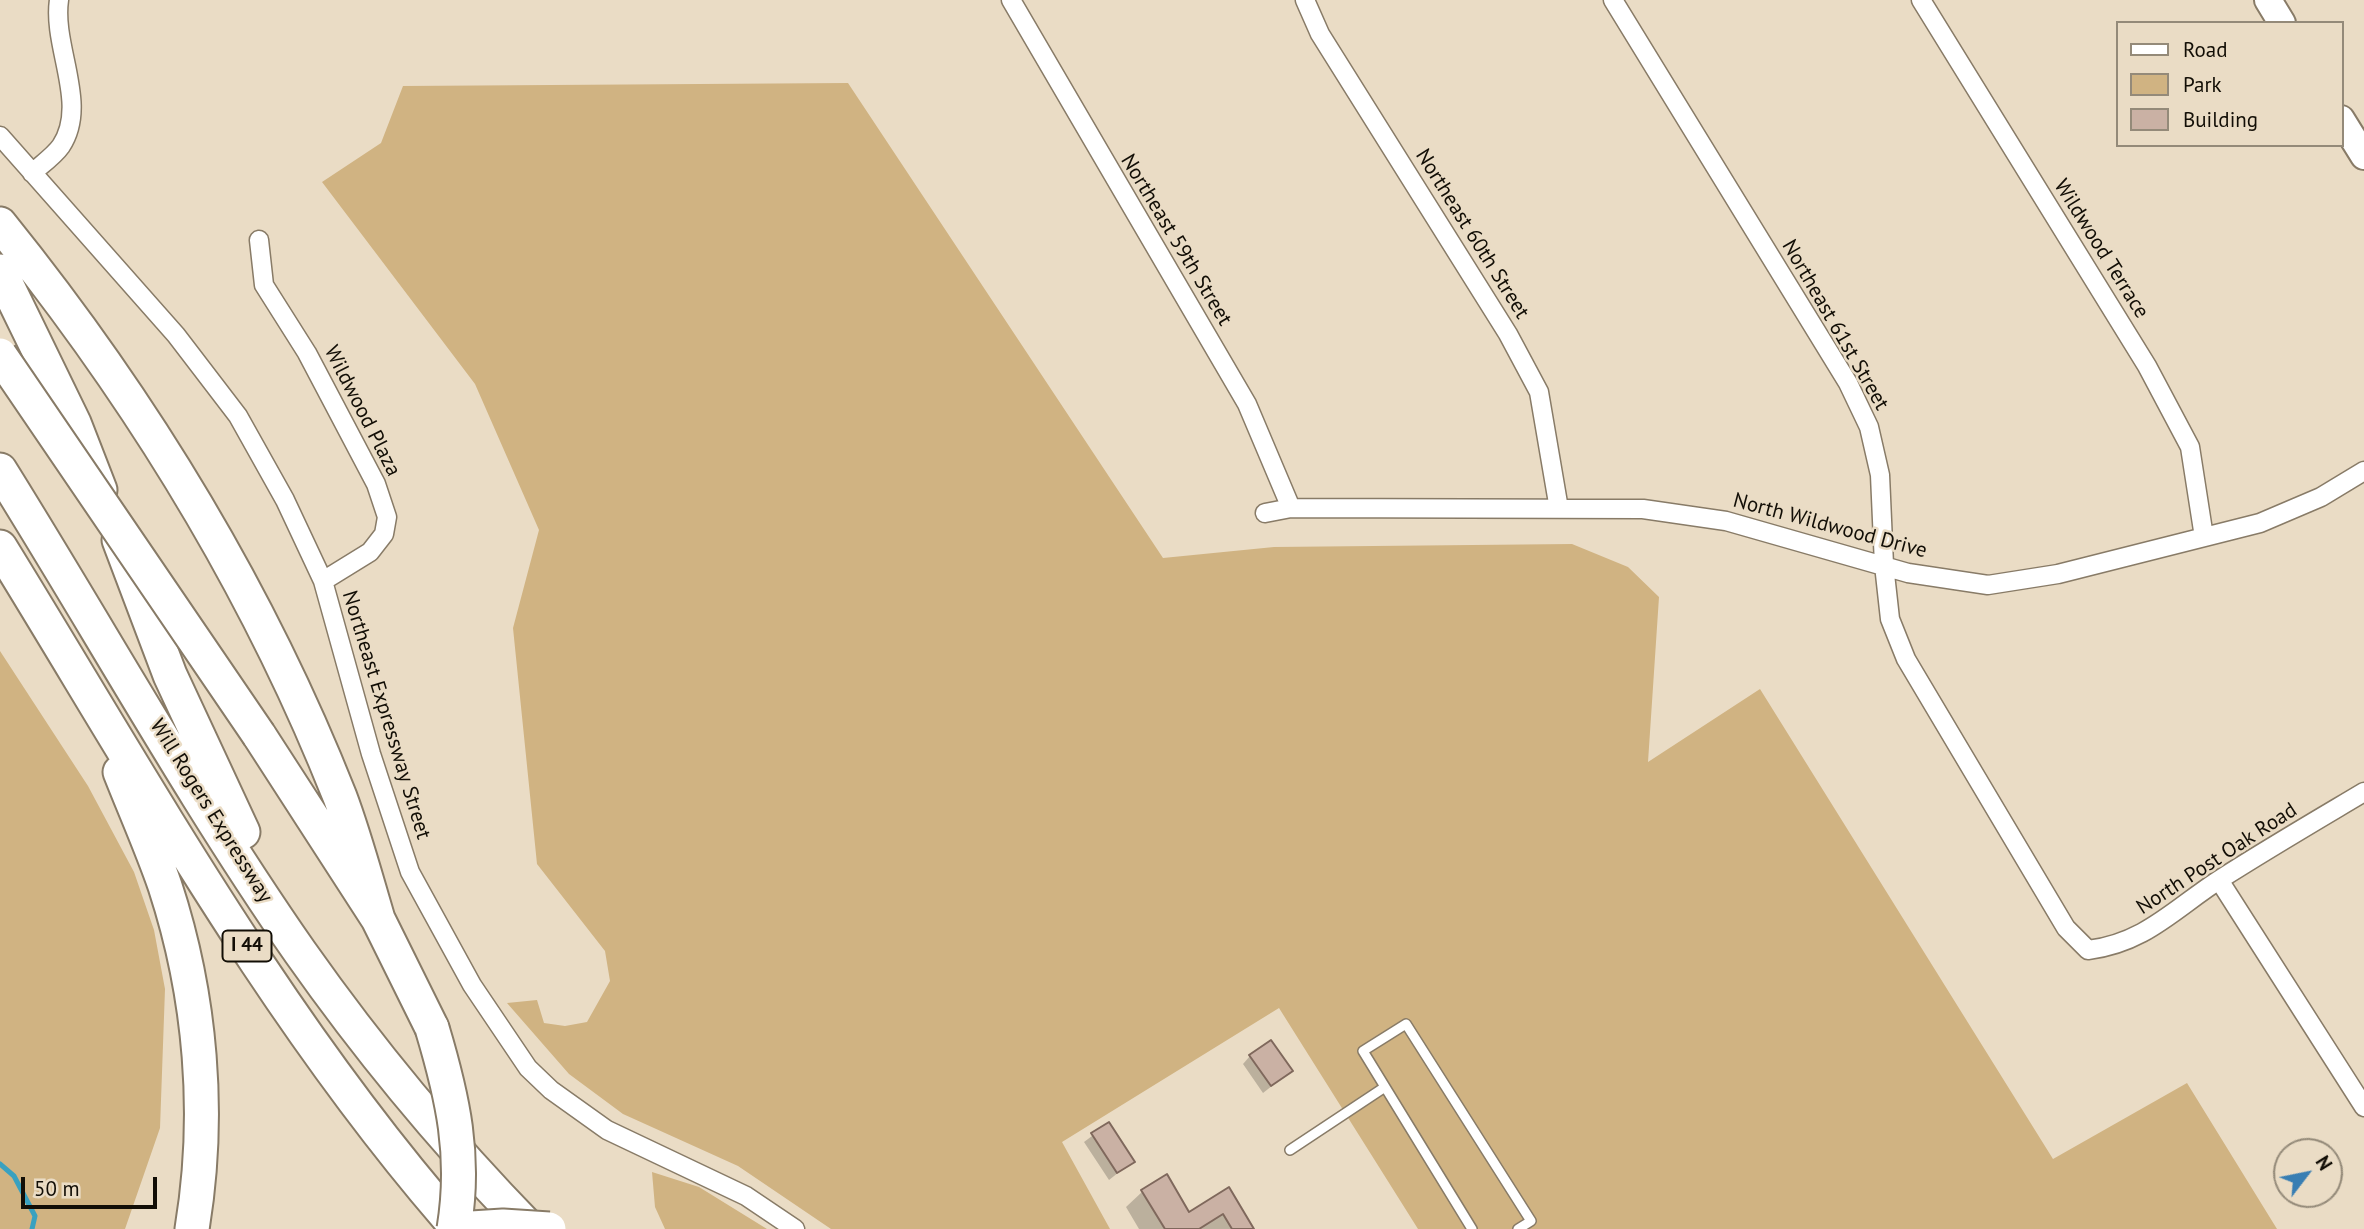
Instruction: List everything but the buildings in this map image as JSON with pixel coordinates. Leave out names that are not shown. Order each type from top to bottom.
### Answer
[{"type":"highway","points":[[0,224],[126,391],[219,539],[289,681],[340,799],[379,919]]},
{"type":"highway","points":[[0,271],[74,423],[170,676],[299,951]]},
{"type":"highway","points":[[0,355],[259,735],[379,919],[432,1028],[456,1112],[459,1149],[456,1229],[503,1226],[549,1229]]},
{"type":"highway","name":"Will Rogers Expressway","points":[[0,470],[187,776],[299,951],[420,1109],[530,1229]]},
{"type":"highway","name":"Will Rogers Expressway","points":[[0,547],[263,971],[340,1082],[456,1229]]},
{"type":"highway","points":[[87,688],[165,886],[190,990],[199,1047],[202,1129],[192,1229]]},
{"type":"main road","points":[[2268,0],[2281,21]]},
{"type":"main road","points":[[2343,122],[2364,156]]},
{"type":"street","points":[[32,173],[61,146],[73,116],[58,32],[59,0]]},
{"type":"street","name":"Northeast 59th Street","points":[[1011,0],[1247,404],[1291,508]]},
{"type":"street","name":"Northeast 60th Street","points":[[1305,0],[1321,34],[1508,334],[1539,391],[1559,509]]},
{"type":"street","name":"Northeast 61st Street","points":[[1613,0],[1848,383],[1863,416],[1880,475],[1884,565],[1890,619],[1921,689],[2066,928],[2088,950]]},
{"type":"street","name":"Wildwood Terrace","points":[[1921,0],[2147,366],[2190,447],[2204,537]]},
{"type":"street","name":"Northeast Expressway Street","points":[[0,136],[176,335],[238,416],[285,500],[323,581],[371,754],[410,872],[472,985],[528,1068],[551,1090],[607,1130],[746,1196],[795,1229]]},
{"type":"street","name":"Wildwood Plaza","points":[[259,240],[264,285],[313,365],[376,484],[387,517],[384,534],[370,552],[323,581]]},
{"type":"street","name":"North Wildwood Drive","points":[[1265,513],[1291,508],[1643,509],[1726,521],[1908,573],[1988,585],[2058,574],[2260,523],[2321,497],[2364,471]]},
{"type":"street","name":"North Post Oak Road","points":[[2088,950],[2114,947],[2145,934],[2219,880],[2364,792]]},
{"type":"street","points":[[2219,880],[2364,1107]]},
{"type":"lane","points":[[1472,1229],[1363,1051],[1406,1024],[1531,1221],[1518,1229]]},
{"type":"lane","points":[[1290,1150],[1385,1087]]},
{"type":"green space","points":[[848,83],[1163,558],[1274,547],[1572,544],[1628,567],[1659,597],[1648,762],[1760,689],[2053,1159],[2187,1083],[2277,1229],[1418,1229],[1279,1008],[1062,1142],[1110,1229],[831,1229],[738,1166],[623,1114],[569,1074],[507,1003],[537,1000],[544,1023],[565,1026],[587,1022],[610,981],[605,951],[537,864],[513,628],[539,530],[475,384],[322,182],[381,143],[403,86]]},
{"type":"green space","points":[[0,651],[88,786],[134,872],[154,930],[165,989],[160,1128],[125,1229],[0,1229]]},
{"type":"green space","points":[[652,1172],[699,1187],[767,1229],[665,1229],[655,1207]]},
{"type":"waterway","points":[[0,1164],[14,1176],[35,1216],[32,1229]]}]
